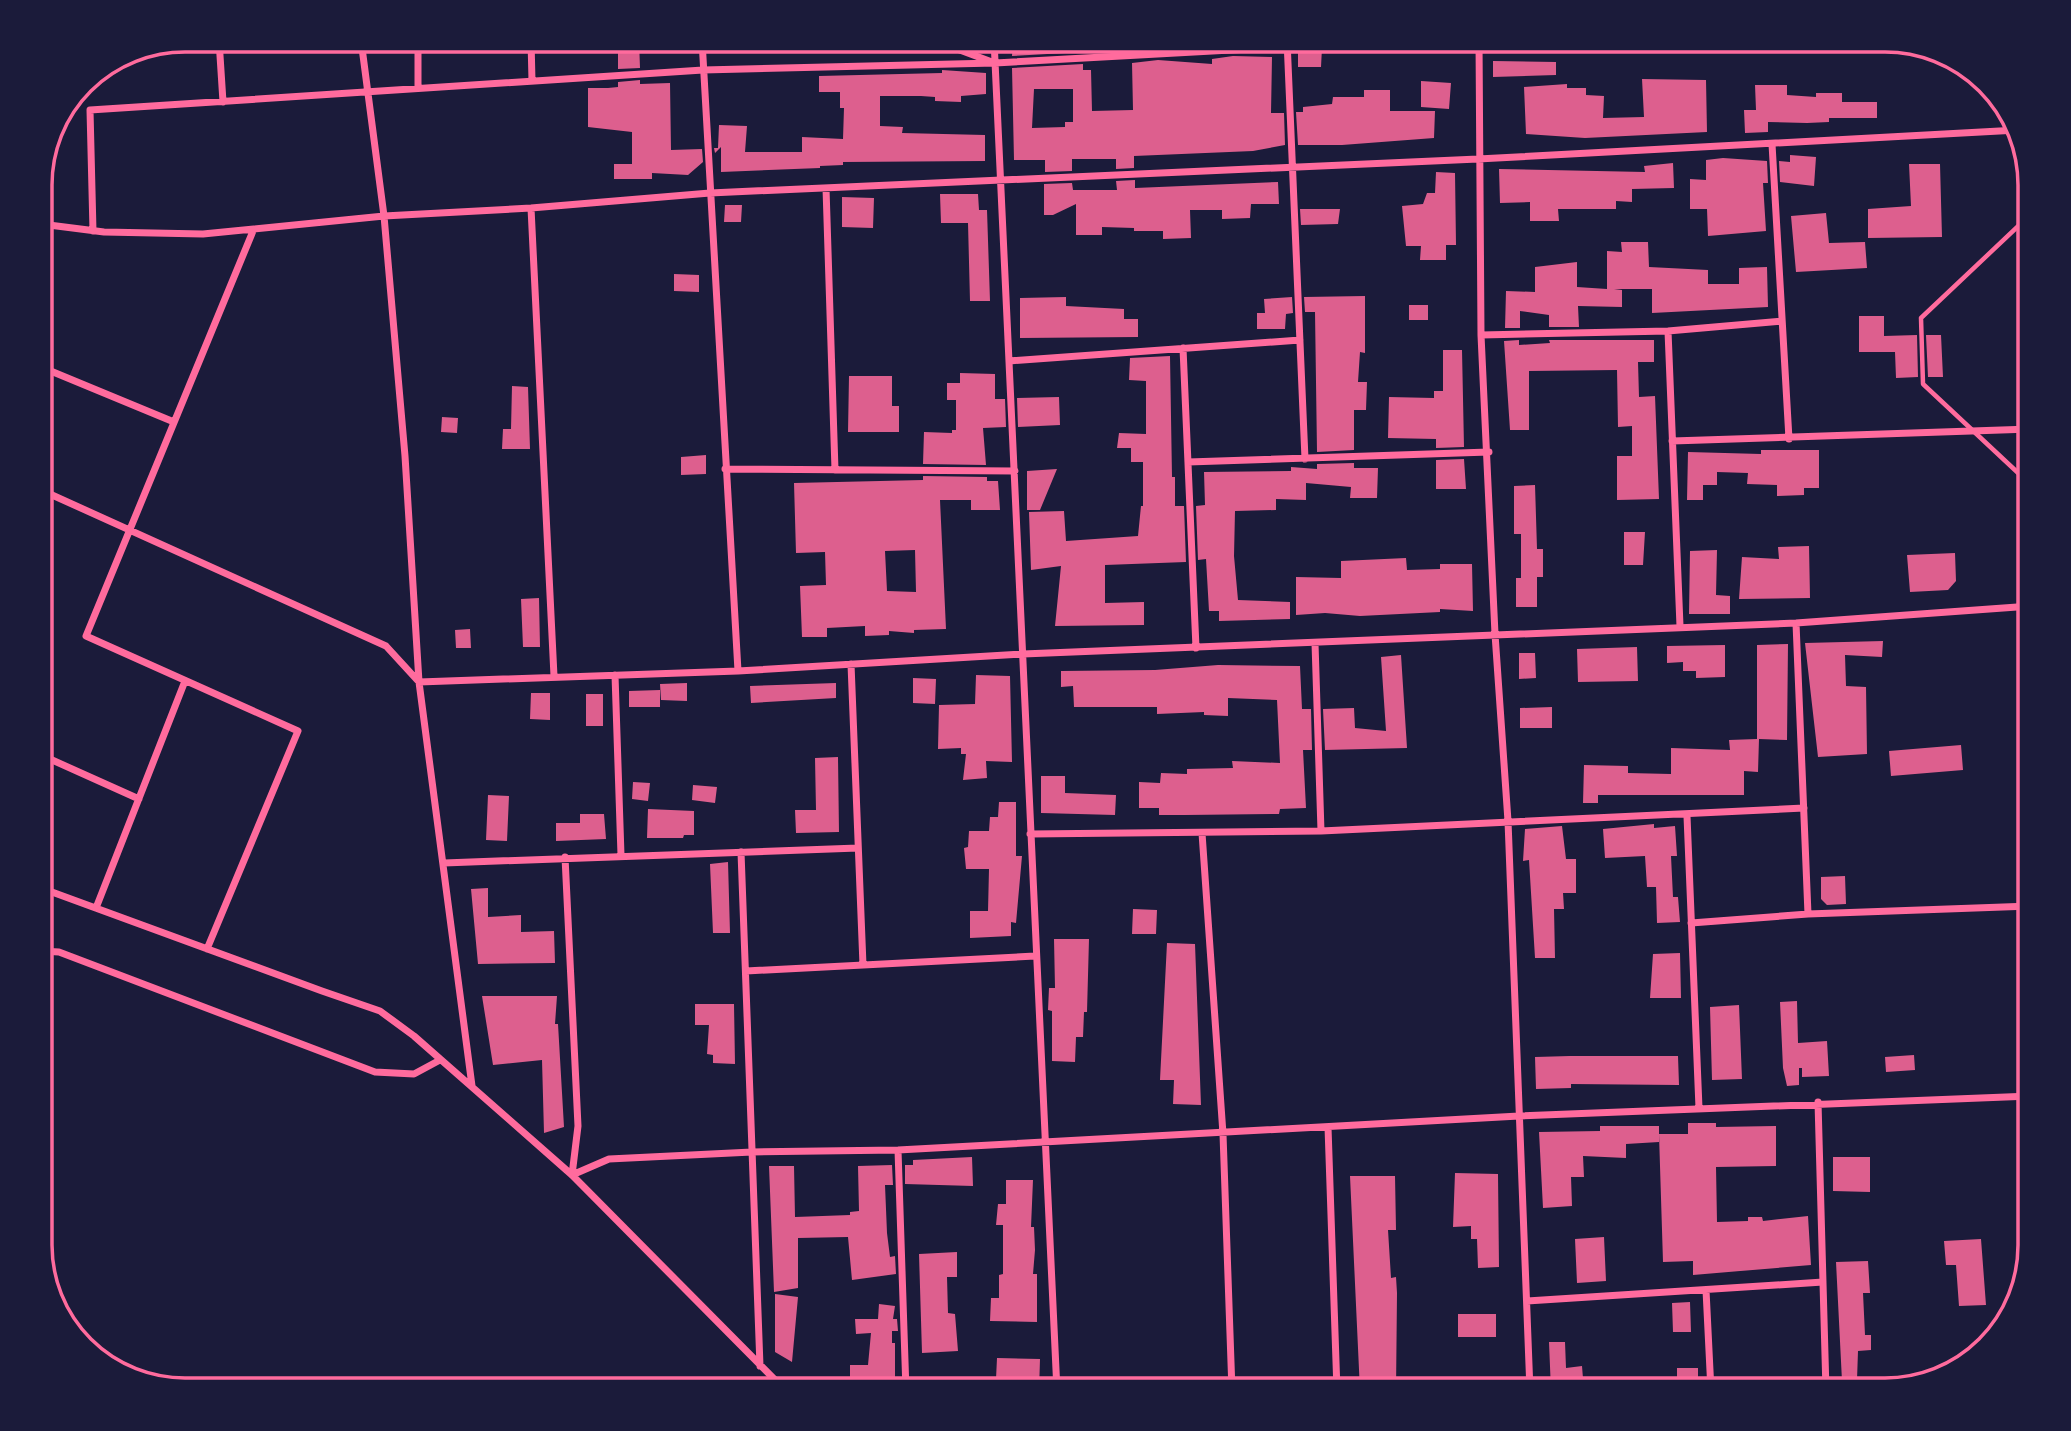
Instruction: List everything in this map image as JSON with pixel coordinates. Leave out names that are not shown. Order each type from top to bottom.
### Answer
[{"type":"street","points":[[93,231],[90,110],[369,94],[418,88],[703,70],[995,63],[1158,52]]},
{"type":"street","points":[[1287,52],[1305,459]]},
{"type":"street","points":[[1479,52],[1481,335],[1489,452],[1495,634],[1508,821],[1530,1378]]},
{"type":"street","points":[[220,53],[222,102]]},
{"type":"street","points":[[363,53],[384,216],[405,456],[419,682],[472,1086]]},
{"type":"street","points":[[418,53],[418,88]]},
{"type":"street","points":[[531,53],[532,81]]},
{"type":"street","points":[[702,53],[737,671]]},
{"type":"street","points":[[967,53],[995,63]]},
{"type":"street","points":[[995,53],[1035,956],[1057,1378]]},
{"type":"street","points":[[53,226],[154,234],[253,231],[384,216],[531,208],[710,193],[1772,145],[2007,131]]},
{"type":"street","points":[[1772,145],[1789,439]]},
{"type":"street","points":[[826,188],[835,470]]},
{"type":"street","points":[[531,208],[554,676]]},
{"type":"street","points":[[207,949],[299,732],[86,636],[253,231]]},
{"type":"street","points":[[1481,335],[1668,331],[1782,321]]},
{"type":"street","points":[[1668,331],[1680,626]]},
{"type":"street","points":[[1009,361],[1300,340]]},
{"type":"street","points":[[1183,348],[1196,648]]},
{"type":"street","points":[[53,373],[174,422]]},
{"type":"street","points":[[1672,441],[2018,430]]},
{"type":"street","points":[[1188,462],[1489,452]]},
{"type":"street","points":[[725,469],[1015,471]]},
{"type":"street","points":[[53,495],[386,646],[419,682]]},
{"type":"street","points":[[419,682],[737,671],[1023,654],[1796,623],[2018,607]]},
{"type":"street","points":[[1796,623],[1808,914]]},
{"type":"street","points":[[1315,643],[1321,831]]},
{"type":"street","points":[[851,664],[863,965]]},
{"type":"street","points":[[615,675],[621,855]]},
{"type":"street","points":[[96,908],[185,681]]},
{"type":"street","points":[[53,760],[139,799]]},
{"type":"street","points":[[1030,834],[1321,831],[1508,821],[1687,816],[1804,808]]},
{"type":"street","points":[[1687,816],[1699,1108]]},
{"type":"street","points":[[1202,833],[1223,1134],[1232,1378]]},
{"type":"street","points":[[444,863],[858,848]]},
{"type":"street","points":[[741,852],[760,1367]]},
{"type":"street","points":[[565,857],[578,1126],[572,1175]]},
{"type":"street","points":[[53,892],[371,1006],[397,1022],[572,1175],[772,1378]]},
{"type":"street","points":[[1691,923],[1808,914],[2018,906]]},
{"type":"street","points":[[53,952],[374,1072],[414,1074],[440,1060]]},
{"type":"street","points":[[746,971],[1035,956]]},
{"type":"street","points":[[572,1175],[609,1159],[752,1152],[898,1150],[1519,1116],[1818,1102],[2018,1096]]},
{"type":"street","points":[[1818,1102],[1826,1378]]},
{"type":"street","points":[[1328,1127],[1337,1378]]},
{"type":"street","points":[[898,1150],[906,1378]]},
{"type":"street","points":[[1527,1301],[1823,1282]]},
{"type":"street","points":[[1706,1290],[1710,1378]]},
{"type":"lane","points":[[2018,227],[1921,318],[1923,384],[2018,473]]},
{"type":"building","points":[[1075,52],[1012,56],[1012,53]]},
{"type":"building","points":[[1298,52],[1322,52],[1321,67],[1298,67]]},
{"type":"building","points":[[618,53],[639,53],[640,68],[618,69]]},
{"type":"building","points":[[1233,56],[1272,57],[1271,113],[1284,113],[1285,145],[1253,151],[1134,156],[1134,168],[1116,169],[1116,159],[1072,159],[1072,171],[1045,172],[1045,160],[1014,160],[1012,68],[1083,64],[1083,70],[1091,70],[1092,111],[1133,110],[1132,63],[1158,60],[1212,64],[1212,59]],"holes":[[[1034,89],[1073,89],[1073,122],[1065,122],[1065,127],[1032,128]]]},
{"type":"building","points":[[1493,61],[1556,62],[1556,75],[1493,77]]},
{"type":"building","points":[[942,70],[986,73],[986,94],[961,96],[961,102],[935,101],[935,97],[880,96],[880,126],[903,127],[902,133],[985,135],[985,161],[843,162],[843,165],[820,168],[721,172],[721,147],[715,153],[714,148],[718,148],[719,125],[747,126],[745,152],[802,152],[802,137],[843,139],[844,108],[840,108],[840,92],[819,92],[819,76],[942,73]]},
{"type":"building","points":[[1642,79],[1706,80],[1707,132],[1585,138],[1526,134],[1524,87],[1567,84],[1567,88],[1586,88],[1586,95],[1604,96],[1603,118],[1644,117]]},
{"type":"building","points":[[640,80],[640,84],[670,83],[671,150],[702,149],[703,162],[688,175],[652,173],[652,179],[614,179],[614,164],[632,164],[632,132],[588,127],[588,88],[618,87],[618,82]]},
{"type":"building","points":[[1421,81],[1451,83],[1449,109],[1421,107]]},
{"type":"building","points":[[1755,85],[1787,85],[1787,95],[1816,97],[1816,93],[1842,93],[1842,102],[1877,102],[1877,118],[1829,118],[1829,122],[1807,123],[1768,122],[1768,132],[1745,133],[1744,110],[1756,110]]},
{"type":"building","points":[[1364,90],[1390,90],[1390,111],[1435,111],[1434,138],[1342,145],[1298,145],[1296,112],[1303,112],[1303,107],[1332,104],[1333,97],[1364,97]]},
{"type":"building","points":[[1790,155],[1816,157],[1814,186],[1780,182],[1779,161],[1790,162]]},
{"type":"building","points":[[1723,158],[1767,161],[1768,183],[1763,183],[1766,231],[1708,236],[1707,209],[1690,209],[1690,179],[1706,180],[1706,160]]},
{"type":"building","points":[[1673,163],[1674,188],[1632,189],[1632,202],[1616,201],[1616,209],[1558,209],[1559,221],[1530,221],[1530,202],[1500,203],[1499,169],[1645,172],[1644,166]]},
{"type":"building","points":[[1909,164],[1940,164],[1942,237],[1868,238],[1868,209],[1911,206]]},
{"type":"building","points":[[1436,172],[1455,173],[1456,245],[1446,245],[1446,260],[1420,260],[1421,246],[1406,246],[1402,206],[1423,204],[1427,193],[1435,193]]},
{"type":"building","points":[[1135,180],[1135,188],[1278,182],[1279,204],[1251,204],[1250,218],[1222,219],[1222,210],[1190,210],[1191,238],[1163,239],[1163,231],[1102,227],[1102,235],[1076,235],[1076,204],[1053,215],[1044,215],[1044,184],[1072,183],[1073,190],[1117,190],[1116,181]]},
{"type":"building","points":[[940,194],[978,194],[979,210],[987,210],[990,301],[970,301],[968,223],[941,223]]},
{"type":"building","points":[[842,197],[874,198],[873,228],[842,227]]},
{"type":"building","points":[[725,205],[742,205],[741,222],[724,222]]},
{"type":"building","points":[[1300,209],[1340,209],[1338,224],[1301,225]]},
{"type":"building","points":[[1826,213],[1829,243],[1865,242],[1867,268],[1796,272],[1791,216]]},
{"type":"building","points":[[1621,242],[1648,242],[1649,267],[1708,270],[1708,284],[1739,284],[1739,268],[1767,267],[1768,307],[1652,313],[1652,289],[1614,289],[1622,290],[1622,307],[1578,306],[1579,327],[1549,327],[1549,315],[1520,311],[1520,328],[1505,328],[1506,291],[1535,292],[1535,267],[1577,262],[1577,287],[1607,289],[1607,251],[1622,252]]},
{"type":"building","points":[[674,274],[699,275],[699,292],[674,291]]},
{"type":"building","points":[[1365,296],[1365,353],[1360,352],[1358,382],[1367,382],[1366,410],[1354,410],[1354,450],[1317,452],[1315,312],[1305,312],[1304,297]]},
{"type":"building","points":[[1066,297],[1066,306],[1124,309],[1124,319],[1138,319],[1138,337],[1020,338],[1020,298]]},
{"type":"building","points":[[1292,297],[1293,313],[1286,314],[1285,329],[1257,329],[1257,313],[1265,313],[1264,299]]},
{"type":"building","points":[[1409,305],[1428,305],[1428,320],[1409,320]]},
{"type":"building","points":[[1859,316],[1884,316],[1884,336],[1917,335],[1918,377],[1896,378],[1895,352],[1859,352]]},
{"type":"building","points":[[1926,335],[1941,335],[1943,377],[1928,377]]},
{"type":"building","points":[[1519,340],[1519,345],[1550,343],[1549,340],[1654,340],[1654,362],[1638,362],[1639,397],[1655,396],[1659,499],[1617,500],[1617,456],[1632,456],[1632,426],[1618,427],[1617,370],[1529,371],[1529,430],[1510,430],[1504,341]]},
{"type":"building","points":[[1443,350],[1462,350],[1464,447],[1436,448],[1436,439],[1388,438],[1389,397],[1434,398],[1434,391],[1443,391]]},
{"type":"building","points":[[1170,356],[1172,477],[1175,477],[1175,506],[1184,506],[1186,562],[1105,565],[1105,603],[1144,602],[1144,625],[1055,626],[1061,566],[1031,570],[1029,512],[1064,511],[1066,541],[1138,536],[1143,506],[1143,462],[1131,462],[1131,448],[1117,448],[1119,433],[1146,434],[1146,381],[1129,380],[1130,358]]},
{"type":"building","points":[[960,373],[995,374],[995,399],[1005,399],[1006,427],[983,428],[986,465],[923,464],[924,432],[952,433],[952,430],[956,430],[956,400],[947,400],[947,383],[960,383]]},
{"type":"building","points":[[849,376],[892,376],[892,406],[899,406],[899,432],[848,432]]},
{"type":"building","points":[[512,386],[528,387],[530,449],[502,449],[503,429],[511,429]]},
{"type":"building","points":[[1059,397],[1060,425],[1018,427],[1017,398]]},
{"type":"building","points":[[442,417],[458,418],[457,433],[441,432]]},
{"type":"building","points":[[1761,450],[1819,450],[1819,488],[1804,488],[1804,495],[1777,496],[1777,485],[1747,484],[1748,473],[1717,472],[1717,485],[1703,485],[1703,500],[1687,500],[1688,452],[1761,454]]},
{"type":"building","points":[[706,455],[706,474],[681,475],[681,457]]},
{"type":"building","points":[[1464,459],[1466,489],[1436,489],[1436,460]]},
{"type":"building","points":[[1354,463],[1354,468],[1378,468],[1377,498],[1350,498],[1351,487],[1306,483],[1306,500],[1276,499],[1276,510],[1235,511],[1234,556],[1238,600],[1290,602],[1290,619],[1219,621],[1219,611],[1209,611],[1206,559],[1198,560],[1196,506],[1205,505],[1204,472],[1291,471],[1291,467],[1317,469],[1317,464]]},
{"type":"building","points":[[1057,469],[1040,510],[1027,510],[1027,471]]},
{"type":"building","points":[[923,476],[987,477],[987,481],[998,481],[1000,510],[971,510],[971,500],[940,500],[946,629],[914,630],[914,633],[889,631],[889,635],[865,636],[865,626],[827,628],[827,637],[802,637],[800,586],[826,585],[825,552],[796,553],[794,483],[923,480]],"holes":[[[915,550],[916,592],[887,591],[885,551]]]},
{"type":"building","points":[[1535,485],[1537,549],[1543,549],[1543,577],[1537,577],[1537,607],[1516,607],[1516,578],[1521,578],[1521,534],[1514,534],[1514,486]]},
{"type":"building","points":[[1624,532],[1645,532],[1643,565],[1624,565]]},
{"type":"building","points":[[1809,546],[1810,598],[1739,599],[1742,557],[1779,559],[1778,547]]},
{"type":"building","points":[[1717,550],[1716,595],[1730,596],[1730,614],[1689,614],[1690,551]]},
{"type":"building","points":[[1955,553],[1956,581],[1948,590],[1910,592],[1907,555]]},
{"type":"building","points":[[1406,558],[1407,570],[1440,569],[1440,564],[1472,564],[1473,611],[1440,609],[1440,612],[1360,616],[1325,613],[1296,615],[1296,577],[1341,578],[1341,561]]},
{"type":"building","points":[[539,598],[540,647],[523,647],[521,599]]},
{"type":"building","points":[[470,629],[471,648],[456,648],[455,630]]},
{"type":"building","points":[[1883,641],[1882,657],[1845,655],[1846,686],[1866,687],[1867,754],[1818,757],[1805,643]]},
{"type":"building","points":[[1788,644],[1787,740],[1759,739],[1758,772],[1744,771],[1744,795],[1598,795],[1598,803],[1583,803],[1584,765],[1628,766],[1628,773],[1671,774],[1671,748],[1730,750],[1729,740],[1757,739],[1757,645]]},
{"type":"building","points":[[1725,645],[1725,677],[1696,678],[1696,671],[1683,671],[1683,662],[1667,663],[1667,646]]},
{"type":"building","points":[[1637,647],[1638,681],[1578,682],[1577,649]]},
{"type":"building","points":[[1519,653],[1535,653],[1536,678],[1519,679]]},
{"type":"building","points":[[1401,655],[1407,748],[1325,750],[1323,709],[1354,708],[1355,728],[1386,731],[1381,657]]},
{"type":"building","points":[[1218,665],[1300,666],[1302,709],[1311,709],[1312,750],[1303,750],[1306,808],[1280,809],[1279,814],[1159,815],[1159,808],[1139,808],[1139,782],[1160,783],[1161,773],[1187,774],[1187,769],[1233,768],[1232,761],[1280,763],[1277,700],[1228,698],[1228,716],[1204,715],[1204,712],[1157,714],[1157,707],[1074,707],[1073,686],[1061,687],[1061,671],[1155,670]]},
{"type":"building","points":[[976,675],[1010,676],[1012,762],[986,761],[987,778],[963,780],[966,754],[961,754],[961,748],[938,749],[939,705],[975,704]]},
{"type":"building","points":[[913,678],[936,679],[935,704],[913,703]]},
{"type":"building","points":[[687,683],[687,701],[661,700],[660,684]]},
{"type":"building","points":[[836,683],[836,698],[751,703],[750,686]]},
{"type":"building","points":[[660,690],[660,707],[629,707],[629,691]]},
{"type":"building","points":[[531,693],[550,693],[550,720],[530,719]]},
{"type":"building","points":[[586,694],[603,694],[603,726],[586,726]]},
{"type":"building","points":[[1552,707],[1552,728],[1520,728],[1520,708]]},
{"type":"building","points":[[1961,745],[1963,770],[1891,776],[1889,751]]},
{"type":"building","points":[[838,757],[839,832],[796,833],[795,810],[816,810],[815,758]]},
{"type":"building","points":[[1041,776],[1065,776],[1065,793],[1116,795],[1115,815],[1041,813]]},
{"type":"building","points":[[633,782],[650,783],[648,801],[632,799]]},
{"type":"building","points":[[693,785],[717,787],[715,803],[692,800]]},
{"type":"building","points":[[488,795],[509,796],[507,841],[486,840]]},
{"type":"building","points":[[999,802],[1016,802],[1016,856],[1022,856],[1016,923],[1011,922],[1011,936],[970,938],[970,911],[988,911],[989,869],[966,869],[964,848],[968,847],[969,831],[989,831],[990,817],[998,817]]},
{"type":"building","points":[[648,809],[694,811],[694,835],[684,835],[683,838],[647,838]]},
{"type":"building","points":[[580,814],[604,814],[606,839],[556,841],[556,823],[580,823]]},
{"type":"building","points":[[1654,824],[1654,828],[1675,826],[1677,856],[1671,856],[1673,897],[1678,897],[1680,922],[1657,923],[1656,887],[1647,887],[1645,856],[1605,858],[1603,829]]},
{"type":"building","points":[[1562,826],[1566,859],[1576,859],[1576,893],[1563,893],[1564,909],[1554,909],[1555,958],[1535,958],[1529,860],[1523,861],[1525,829]]},
{"type":"building","points":[[728,862],[730,933],[713,933],[710,864]]},
{"type":"building","points":[[1845,876],[1846,904],[1827,905],[1821,899],[1821,877]]},
{"type":"building","points":[[488,888],[488,917],[521,915],[521,932],[554,931],[555,963],[478,964],[471,889]]},
{"type":"building","points":[[1133,909],[1157,910],[1156,934],[1132,934]]},
{"type":"building","points":[[1054,939],[1089,939],[1087,1012],[1084,1012],[1083,1037],[1076,1037],[1075,1062],[1052,1061],[1052,1011],[1048,1010],[1049,988],[1055,988]]},
{"type":"building","points":[[1167,943],[1195,944],[1201,1105],[1173,1104],[1174,1080],[1160,1080]]},
{"type":"building","points":[[1680,953],[1681,998],[1650,998],[1653,954]]},
{"type":"building","points":[[482,996],[557,996],[555,1024],[558,1024],[564,1127],[544,1133],[542,1060],[493,1065]]},
{"type":"building","points":[[1797,1001],[1798,1043],[1827,1041],[1829,1076],[1802,1077],[1802,1068],[1799,1068],[1799,1085],[1787,1086],[1783,1068],[1780,1002]]},
{"type":"building","points":[[695,1004],[734,1004],[735,1064],[713,1063],[713,1055],[707,1054],[709,1025],[695,1025]]},
{"type":"building","points":[[1739,1005],[1742,1079],[1712,1080],[1710,1007]]},
{"type":"building","points":[[1914,1055],[1915,1070],[1886,1072],[1885,1057]]},
{"type":"building","points":[[1678,1056],[1679,1085],[1571,1084],[1571,1088],[1536,1089],[1535,1057]]},
{"type":"building","points":[[1688,1123],[1716,1123],[1716,1127],[1776,1126],[1776,1166],[1716,1167],[1717,1222],[1748,1221],[1748,1217],[1762,1217],[1763,1221],[1808,1216],[1811,1265],[1693,1275],[1693,1261],[1663,1262],[1659,1134],[1688,1134]]},
{"type":"building","points":[[1600,1126],[1659,1126],[1659,1142],[1626,1144],[1626,1158],[1583,1156],[1584,1177],[1571,1177],[1572,1206],[1543,1208],[1539,1132],[1600,1131]]},
{"type":"building","points":[[972,1157],[973,1186],[905,1184],[905,1165],[913,1165],[913,1160]]},
{"type":"building","points":[[1833,1157],[1870,1157],[1870,1192],[1833,1191]]},
{"type":"building","points":[[892,1165],[893,1185],[885,1185],[887,1233],[890,1257],[895,1256],[896,1274],[852,1280],[848,1237],[798,1238],[798,1288],[774,1292],[769,1166],[794,1166],[795,1217],[850,1215],[850,1212],[859,1211],[858,1166]]},
{"type":"building","points":[[1455,1173],[1498,1174],[1499,1267],[1478,1268],[1477,1239],[1471,1239],[1471,1226],[1453,1227]]},
{"type":"building","points":[[1350,1176],[1395,1176],[1396,1230],[1388,1230],[1391,1278],[1396,1277],[1397,1293],[1396,1378],[1359,1378]]},
{"type":"building","points":[[1006,1180],[1033,1180],[1031,1227],[1034,1227],[1035,1250],[1033,1274],[1037,1274],[1037,1322],[990,1321],[991,1298],[999,1298],[999,1275],[1003,1274],[1003,1225],[996,1225],[998,1204],[1006,1204]]},
{"type":"building","points":[[1604,1237],[1606,1281],[1577,1283],[1575,1239]]},
{"type":"building","points":[[1981,1239],[1986,1305],[1959,1306],[1956,1265],[1946,1265],[1944,1241]]},
{"type":"building","points":[[957,1252],[957,1277],[947,1277],[948,1313],[955,1314],[958,1351],[922,1353],[919,1254]]},
{"type":"building","points":[[1868,1261],[1870,1293],[1863,1293],[1865,1335],[1871,1335],[1871,1350],[1858,1351],[1857,1378],[1842,1378],[1836,1262]]},
{"type":"building","points":[[775,1294],[798,1297],[792,1362],[775,1352]]},
{"type":"building","points":[[1690,1302],[1691,1332],[1673,1332],[1672,1303]]},
{"type":"building","points":[[879,1304],[895,1306],[893,1319],[897,1319],[898,1331],[892,1331],[892,1343],[895,1343],[895,1378],[850,1378],[850,1365],[868,1365],[871,1333],[856,1334],[855,1319],[878,1319]]},
{"type":"building","points":[[1458,1314],[1496,1314],[1496,1337],[1458,1337]]},
{"type":"building","points":[[1549,1342],[1565,1342],[1566,1368],[1582,1366],[1583,1378],[1550,1378]]},
{"type":"building","points":[[997,1358],[1040,1359],[1039,1378],[996,1378]]},
{"type":"building","points":[[1677,1368],[1698,1368],[1698,1378],[1677,1378]]}]
